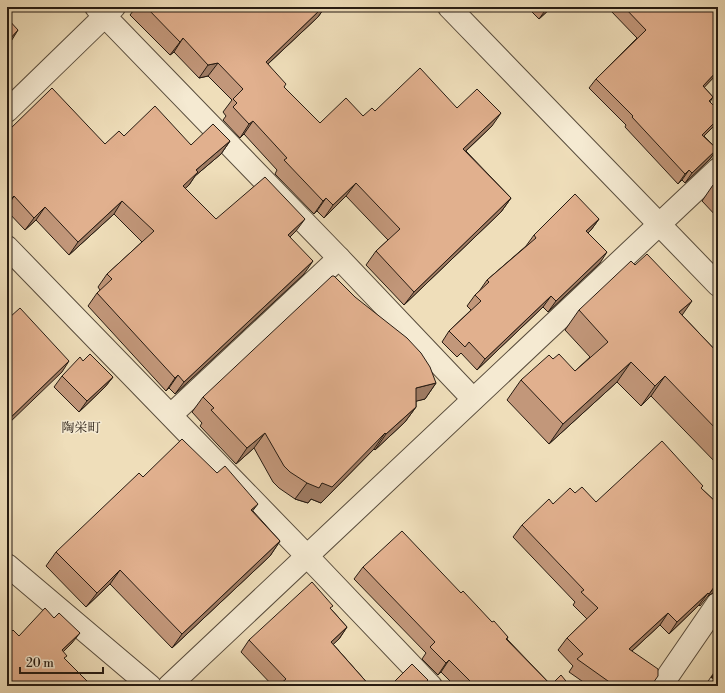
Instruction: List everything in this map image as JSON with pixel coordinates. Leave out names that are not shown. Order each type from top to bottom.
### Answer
[{"type":"street","points":[[451,8],[718,285]]},
{"type":"street","points":[[7,111],[105,10],[473,399]]},
{"type":"street","points":[[169,686],[718,169]]},
{"type":"street","points":[[7,247],[431,686]]},
{"type":"street","points":[[170,415],[339,258]]},
{"type":"street","points":[[7,565],[150,686]]},
{"type":"street","points":[[661,686],[718,603]]},
{"type":"building","points":[[146,7],[323,7],[266,62],[286,84],[284,87],[320,123],[346,98],[363,116],[372,108],[375,111],[420,68],[457,108],[477,89],[501,113],[463,149],[511,198],[414,292],[376,251],[400,229],[356,183],[333,205],[326,198],[323,201],[284,160],[287,158],[253,121],[249,124],[233,107],[237,103],[233,99],[243,89],[218,63],[208,65],[183,38],[180,42]]},
{"type":"building","points":[[624,7],[718,7],[718,70],[703,86],[713,97],[709,101],[718,110],[718,119],[702,135],[717,149],[692,173],[689,170],[685,174],[632,117],[633,116],[596,79],[646,30]]},
{"type":"building","points":[[7,18],[18,30],[7,42]]},
{"type":"building","points":[[52,88],[105,144],[119,131],[124,136],[155,106],[191,145],[213,124],[230,141],[196,170],[198,172],[183,186],[216,219],[265,177],[305,219],[288,235],[313,261],[184,382],[178,375],[175,378],[97,293],[112,279],[107,274],[154,231],[122,201],[78,242],[45,207],[34,218],[14,196],[12,198],[7,192],[7,130],[8,131]]},
{"type":"building","points":[[718,180],[718,190],[713,185]]},
{"type":"building","points":[[575,194],[599,219],[586,231],[607,252],[556,301],[551,296],[485,359],[469,342],[465,347],[449,331],[481,301],[475,295],[489,282],[487,280],[536,238],[534,235]]},
{"type":"building","points":[[647,254],[692,301],[679,312],[718,353],[718,431],[665,376],[655,386],[631,362],[563,424],[521,380],[549,355],[553,359],[559,354],[575,371],[608,342],[579,310],[631,261],[635,265]]},
{"type":"building","points":[[332,276],[334,276],[355,297],[407,338],[421,353],[430,367],[436,383],[416,388],[416,407],[386,434],[385,433],[332,487],[322,483],[319,488],[307,483],[290,472],[284,466],[265,433],[247,448],[211,410],[214,408],[203,397]]},
{"type":"building","points":[[20,308],[69,361],[7,421],[7,314],[10,317]]},
{"type":"building","points":[[90,354],[113,377],[87,401],[62,376],[80,357],[83,361]]},
{"type":"building","points":[[182,439],[217,473],[225,466],[258,504],[251,510],[280,541],[182,634],[120,570],[97,593],[56,552],[139,473],[143,477]]},
{"type":"building","points":[[662,441],[703,486],[701,488],[718,504],[718,582],[709,594],[708,593],[677,622],[668,613],[629,649],[658,669],[658,676],[651,686],[615,686],[577,659],[583,654],[567,638],[598,608],[581,592],[584,590],[522,525],[549,499],[553,504],[570,488],[575,493],[582,487],[596,502]]},
{"type":"building","points":[[402,531],[461,593],[463,591],[492,622],[494,621],[508,637],[506,639],[551,685],[561,675],[570,686],[475,686],[449,660],[446,663],[430,647],[435,642],[363,567]]},
{"type":"building","points":[[312,582],[333,606],[330,608],[347,627],[331,642],[370,686],[279,686],[286,679],[249,640]]},
{"type":"building","points":[[45,608],[54,618],[59,613],[80,633],[62,650],[67,656],[64,658],[92,686],[7,686],[7,631],[10,633],[13,630],[19,636]]},
{"type":"building","points":[[412,664],[428,680],[422,686],[390,686]]},
{"type":"railway","points":[[707,686],[718,670]]},
{"type":"district","name":"陶栄町","points":[[81,427]]}]
